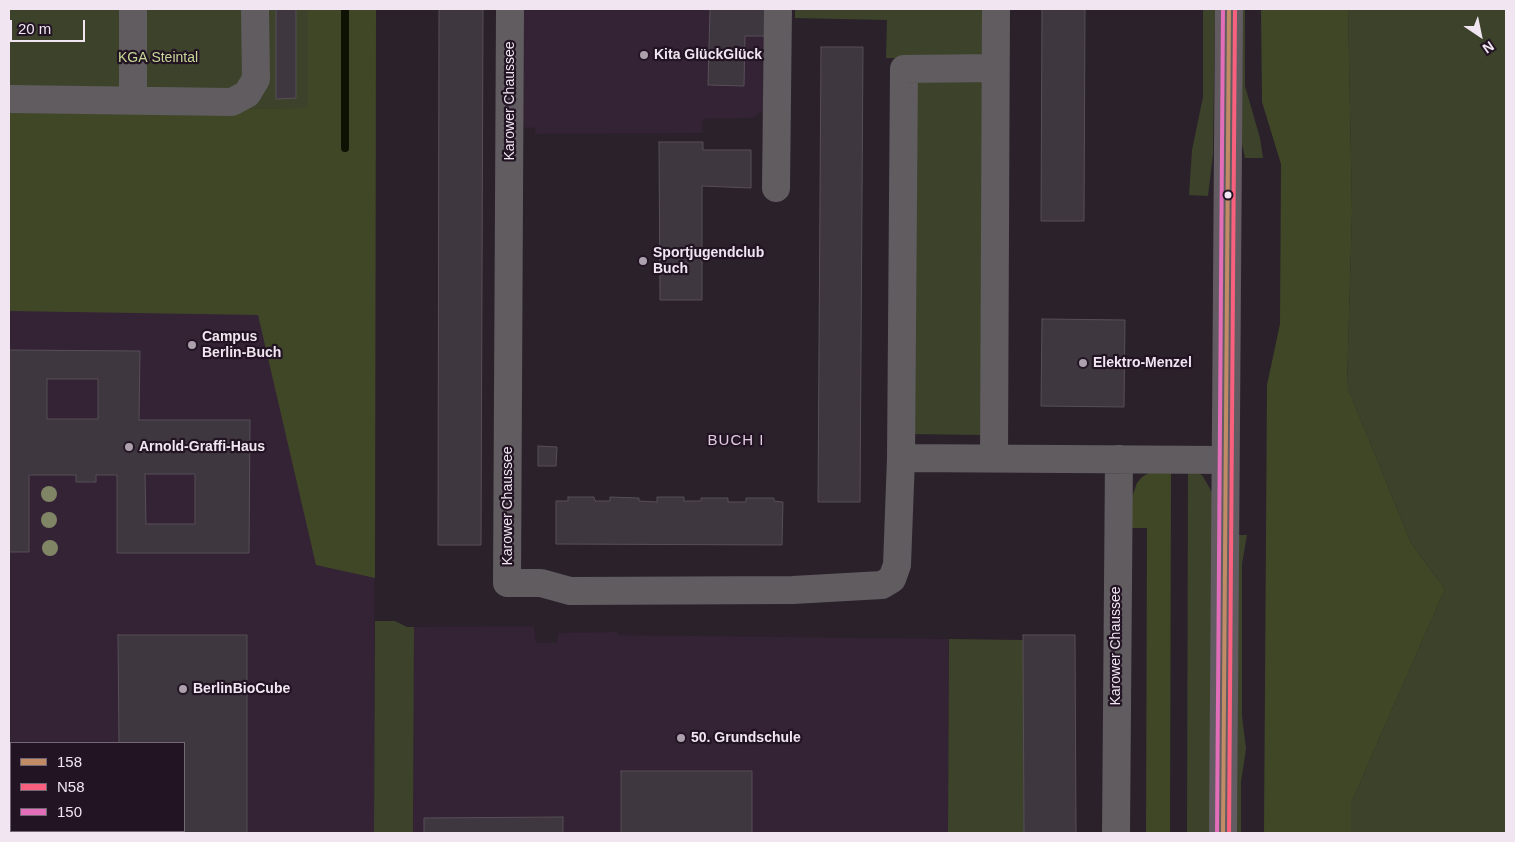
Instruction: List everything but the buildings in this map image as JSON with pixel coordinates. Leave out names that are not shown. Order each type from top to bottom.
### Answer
[{"type":"main road","points":[[1223,833],[1229,9]]},
{"type":"street","points":[[132,9],[133,100]]},
{"type":"street","points":[[9,99],[232,102],[247,94],[256,79],[255,9]]},
{"type":"street","name":"Karower Chaussee","points":[[510,9],[507,584],[542,583],[570,591],[794,590],[882,585],[892,579],[897,565],[901,458],[904,69],[995,68]]},
{"type":"street","points":[[776,188],[778,9]]},
{"type":"street","points":[[994,458],[996,9]]},
{"type":"street","points":[[901,458],[1225,460]]},
{"type":"street","name":"Karower Chaussee","points":[[1116,833],[1119,459]]},
{"type":"shaded area","name":"Kita GlückGlück","points":[[518,9],[770,9],[767,107],[753,118],[703,119],[702,133],[535,134],[535,128],[518,127]]},
{"type":"shaded area","name":"Campus Berlin-Buch","points":[[9,111],[376,111],[374,833],[9,833]]},
{"type":"shaded area","name":"50. Grundschule","points":[[534,626],[536,643],[557,643],[558,633],[618,632],[618,635],[949,639],[948,833],[413,833],[414,627]]},
{"type":"green space","name":"KGA Steintal","points":[[9,9],[308,9],[308,108],[9,109]]},
{"type":"green space","points":[[308,9],[376,9],[375,578],[316,565],[258,315],[9,311],[9,109],[308,108]]},
{"type":"green space","points":[[795,9],[987,9],[987,59],[886,58],[887,20],[795,18]]},
{"type":"green space","points":[[1203,9],[1215,9],[1213,154],[1208,196],[1189,195],[1192,150],[1203,97]]},
{"type":"green space","points":[[1241,9],[1245,9],[1245,86],[1260,138],[1263,158],[1245,158],[1242,144]]},
{"type":"green space","points":[[1261,9],[1348,9],[1352,211],[1347,386],[1411,543],[1445,589],[1351,803],[1351,833],[1264,833],[1267,385],[1280,324],[1281,164],[1262,102]]},
{"type":"green space","points":[[1348,9],[1506,9],[1506,833],[1351,833],[1351,803],[1445,589],[1411,543],[1347,386],[1352,211]]},
{"type":"green space","points":[[912,77],[987,78],[984,435],[908,434]]},
{"type":"green space","points":[[1171,469],[1170,833],[1146,833],[1147,528],[1132,528],[1132,497],[1137,483],[1142,477],[1150,472]]},
{"type":"green space","points":[[1188,470],[1202,475],[1213,494],[1211,833],[1187,833]]},
{"type":"green space","points":[[1238,535],[1247,535],[1242,564],[1242,716],[1246,749],[1241,782],[1241,833],[1237,833]]},
{"type":"green space","points":[[375,621],[395,621],[407,627],[414,627],[413,833],[374,833]]},
{"type":"green space","points":[[949,639],[1023,640],[1024,833],[948,833]]},
{"type":"waterway","points":[[345,9],[345,148]]},
{"type":"transit line","name":"150","points":[[1217,833],[1223,9]]},
{"type":"transit line","name":"158","points":[[1223,833],[1229,9]]},
{"type":"transit line","name":"N58","points":[[1229,833],[1235,9]]},
{"type":"place","name":"Kita GlückGlück","points":[[644,55]]},
{"type":"place","name":"Sportjugendclub Buch","points":[[643,261]]},
{"type":"place","name":"Campus Berlin-Buch","points":[[192,345]]},
{"type":"place","name":"Elektro-Menzel","points":[[1083,363]]},
{"type":"place","name":"Arnold-Graffi-Haus","points":[[129,447]]},
{"type":"place","name":"BerlinBioCube","points":[[183,689]]},
{"type":"place","name":"50. Grundschule","points":[[681,738]]},
{"type":"district","name":"BUCH I","points":[[736,441]]}]
